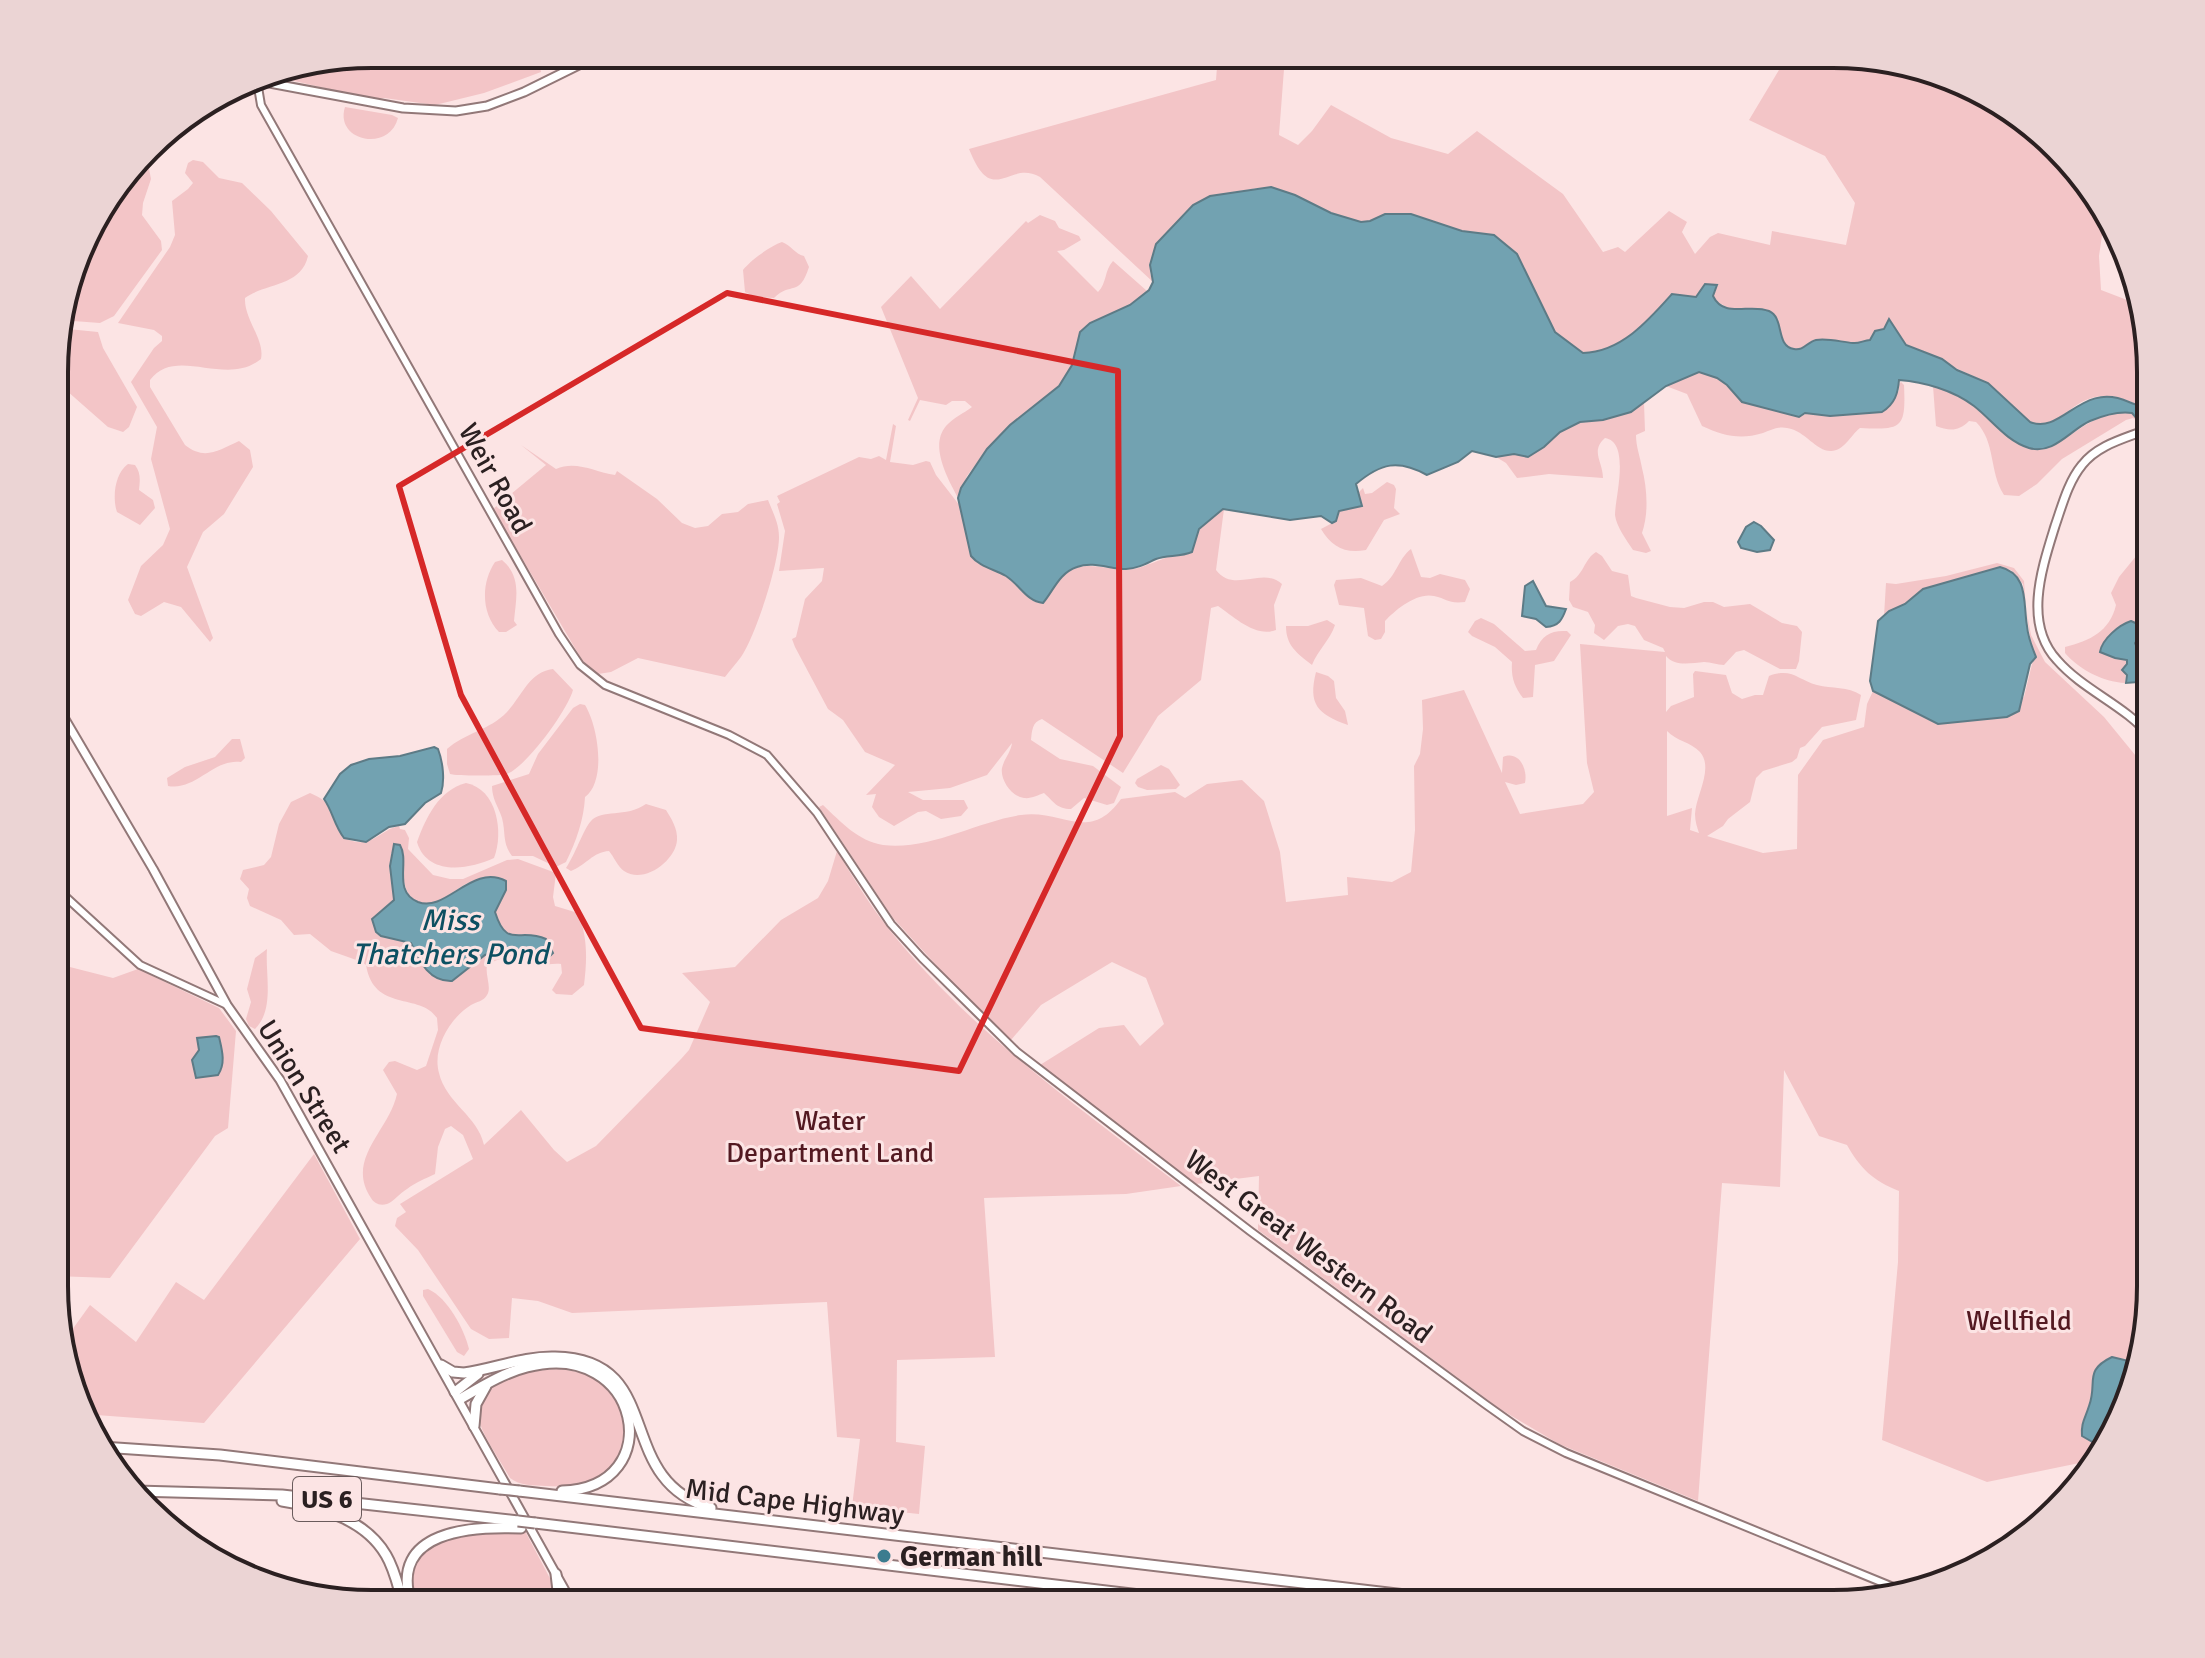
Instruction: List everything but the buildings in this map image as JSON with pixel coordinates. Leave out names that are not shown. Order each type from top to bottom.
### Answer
[{"type":"highway","points":[[441,1365],[460,1373],[551,1356],[574,1358],[601,1367],[616,1379],[627,1394],[653,1463],[667,1484],[690,1501],[734,1515]]},
{"type":"highway","points":[[458,1396],[529,1366],[557,1363],[592,1371],[611,1383],[620,1395],[628,1413],[629,1434],[617,1468],[600,1483],[573,1491],[516,1493]]},
{"type":"highway","points":[[458,1396],[485,1370]]},
{"type":"highway","points":[[474,1426],[476,1404],[488,1384]]},
{"type":"highway","name":"Mid Cape Highway","points":[[115,1448],[220,1455],[516,1493],[734,1515],[1364,1590]]},
{"type":"highway","name":"Mid Cape Highway","points":[[149,1491],[252,1494],[344,1501],[519,1525],[578,1529],[1097,1590]]},
{"type":"highway","points":[[252,1494],[315,1508],[362,1529],[378,1543],[389,1560],[399,1590]]},
{"type":"highway","points":[[408,1590],[410,1571],[417,1554],[433,1540],[463,1529],[519,1525]]},
{"type":"highway","points":[[556,1574],[558,1590]]},
{"type":"main road","points":[[274,84],[403,108],[456,111],[487,106],[573,68]]},
{"type":"main road","points":[[2137,434],[2099,449],[2081,465],[2072,481],[2043,567],[2037,612],[2045,642],[2057,661],[2137,722]]},
{"type":"main road","name":"Union Street","points":[[68,725],[227,1005],[280,1080],[474,1426],[516,1493],[565,1590]]},
{"type":"street","name":"Weir Road","points":[[257,90],[261,105],[361,278],[485,507],[575,659],[605,685],[757,749],[778,765],[801,793]]},
{"type":"street","name":"West Great Western Road","points":[[801,793],[891,924],[1017,1052],[1250,1231],[1485,1404],[1523,1431],[1566,1453],[1887,1585]]},
{"type":"street","points":[[68,899],[140,965],[227,1005]]},
{"type":"highlighted area","points":[[727,293],[1118,371],[1120,736],[959,1071],[641,1028],[461,695],[399,486]]},
{"type":"green space","points":[[372,68],[540,68],[541,72],[484,93],[435,105],[384,98],[376,100],[290,80],[333,71]]},
{"type":"green space","points":[[1217,68],[1284,68],[1279,135],[1298,145],[1331,105],[1391,138],[1448,154],[1477,131],[1563,194],[1603,252],[1618,247],[1625,252],[1669,211],[1687,222],[1682,232],[1695,254],[1710,237],[1718,233],[1770,245],[1772,231],[1846,245],[1855,203],[1825,156],[1749,120],[1780,68],[1872,71],[1930,84],[1967,99],[2018,131],[2048,157],[2086,203],[2103,232],[2099,256],[2101,290],[2128,300],[2136,352],[2137,405],[2111,397],[2094,397],[2053,421],[2030,422],[1988,383],[1906,345],[1888,320],[1884,329],[1875,331],[1870,340],[1854,343],[1816,340],[1796,350],[1784,341],[1777,318],[1732,310],[1716,301],[1713,295],[1716,291],[1696,297],[1672,295],[1621,341],[1583,353],[1555,332],[1526,272],[1494,235],[1461,231],[1411,214],[1385,214],[1361,222],[1314,207],[1295,195],[1258,188],[1210,196],[1193,205],[1175,224],[1150,273],[1153,282],[1040,177],[1029,173],[1002,179],[986,176],[969,149],[1216,80]]},
{"type":"green space","points":[[345,107],[398,118],[393,129],[384,136],[364,138],[347,128]]},
{"type":"green space","points":[[193,160],[203,162],[219,178],[242,183],[271,211],[308,256],[298,274],[245,298],[260,344],[261,359],[233,370],[173,366],[161,370],[150,380],[150,387],[185,445],[192,450],[206,453],[239,441],[250,450],[253,467],[224,514],[203,532],[187,567],[213,638],[210,642],[181,607],[164,602],[141,616],[135,614],[128,600],[141,566],[163,545],[170,529],[151,459],[157,427],[131,382],[162,341],[162,336],[154,330],[118,323],[170,247],[175,235],[172,201],[193,183],[185,173],[188,163]]},
{"type":"green space","points":[[149,167],[151,179],[142,215],[161,241],[162,250],[114,316],[100,323],[73,321],[78,294],[99,238],[119,203]]},
{"type":"green space","points":[[1040,215],[1055,221],[1059,228],[1079,236],[1081,240],[1057,251],[1098,292],[1113,261],[1147,291],[1130,305],[1090,323],[1080,332],[1072,365],[1059,386],[1010,425],[987,449],[967,476],[958,498],[942,462],[939,443],[946,426],[972,407],[965,401],[952,401],[946,405],[920,400],[908,420],[918,398],[881,307],[911,276],[940,309],[1026,221],[1028,223]]},
{"type":"green space","points":[[782,242],[804,256],[809,267],[802,283],[774,298],[755,297],[745,292],[743,270],[761,254]]},
{"type":"green space","points":[[72,329],[98,332],[103,348],[137,407],[129,427],[123,432],[108,427],[68,392]]},
{"type":"green space","points":[[1699,372],[1717,378],[1742,402],[1799,417],[1809,414],[1844,415],[1858,411],[1899,391],[1901,382],[1904,385],[1904,411],[1898,424],[1893,427],[1860,428],[1843,446],[1831,451],[1820,448],[1794,430],[1784,428],[1755,435],[1732,436],[1702,426],[1687,394],[1666,386]]},
{"type":"green space","points":[[1933,386],[1950,391],[1975,406],[2016,442],[2055,445],[2091,422],[2111,414],[2132,413],[2137,420],[2126,420],[2062,459],[2037,484],[2019,496],[2004,495],[1996,477],[1987,439],[1976,422],[1969,421],[1953,430],[1936,426]]},
{"type":"green space","points":[[1644,403],[1645,431],[1636,435],[1646,492],[1646,517],[1642,533],[1651,551],[1646,553],[1633,550],[1616,519],[1620,460],[1613,442],[1605,438],[1598,447],[1603,478],[1549,474],[1517,478],[1506,463],[1496,457],[1544,447],[1560,432],[1580,422],[1603,420],[1630,412]]},
{"type":"green space","points":[[893,424],[896,426],[890,462],[913,465],[930,462],[960,506],[971,556],[1010,579],[1022,592],[1048,597],[1068,572],[1078,567],[1139,568],[1162,559],[1180,548],[1224,509],[1216,570],[1231,580],[1266,578],[1282,584],[1274,605],[1276,630],[1253,629],[1218,606],[1211,608],[1201,680],[1158,716],[1123,773],[1042,719],[1034,725],[1031,740],[1060,759],[1093,766],[1121,787],[1114,803],[1107,805],[1084,798],[1071,809],[1066,809],[1044,793],[1027,798],[1015,795],[1005,783],[1002,773],[1012,743],[987,775],[950,788],[908,792],[923,800],[964,800],[968,808],[961,816],[941,819],[926,811],[918,812],[894,826],[879,817],[872,807],[876,794],[866,795],[895,765],[865,752],[843,720],[828,709],[795,647],[792,639],[796,637],[805,599],[822,581],[824,568],[779,571],[785,531],[777,496],[859,457],[871,459],[879,456],[886,460]]},
{"type":"green space","points":[[521,445],[556,469],[578,466],[615,475],[617,471],[657,499],[682,523],[695,528],[708,526],[722,514],[738,512],[748,504],[768,500],[779,532],[775,564],[747,647],[725,677],[638,658],[611,672],[598,674],[582,660],[493,509],[546,465]]},
{"type":"green space","points":[[128,464],[137,468],[139,490],[153,500],[155,508],[140,525],[117,512],[117,479]]},
{"type":"green space","points":[[1387,482],[1396,489],[1394,508],[1400,514],[1384,520],[1366,550],[1345,550],[1330,540],[1321,529],[1336,521],[1339,511],[1362,506],[1358,493],[1363,488],[1365,494],[1372,493]]},
{"type":"green space","points":[[1411,549],[1421,577],[1440,574],[1465,580],[1470,589],[1465,602],[1451,602],[1427,595],[1414,599],[1385,621],[1385,632],[1381,639],[1375,640],[1368,636],[1364,608],[1339,605],[1334,585],[1336,580],[1361,578],[1382,586]]},
{"type":"green space","name":"Wellfield","points":[[1596,552],[1612,571],[1628,575],[1631,596],[1636,598],[1684,608],[1704,602],[1724,607],[1750,604],[1782,623],[1797,626],[1802,632],[1796,669],[1780,669],[1744,650],[1736,652],[1724,665],[1679,663],[1666,656],[1666,712],[1671,706],[1694,697],[1695,671],[1726,675],[1732,693],[1742,699],[1763,695],[1769,676],[1784,673],[1817,685],[1861,695],[1856,720],[1822,727],[1800,748],[1792,762],[1763,771],[1756,778],[1750,802],[1707,836],[1763,853],[1797,849],[1798,775],[1823,740],[1864,727],[1867,704],[1873,691],[1938,724],[1988,719],[2024,697],[2033,660],[2027,611],[2031,635],[2045,662],[2104,717],[2137,757],[2136,1306],[2131,1345],[2121,1383],[2106,1420],[2080,1463],[1987,1482],[1882,1440],[1898,1262],[1899,1191],[1868,1173],[1847,1145],[1819,1136],[1784,1070],[1780,1187],[1722,1183],[1698,1501],[1559,1444],[1500,1409],[1258,1230],[1259,1176],[1196,1184],[1040,1065],[1099,1028],[1124,1025],[1140,1046],[1164,1024],[1146,978],[1112,962],[1041,1005],[1011,1040],[893,918],[819,807],[823,805],[850,830],[874,843],[900,846],[936,840],[1021,815],[1036,814],[1075,822],[1098,820],[1121,799],[1175,792],[1185,798],[1207,784],[1242,780],[1264,801],[1280,852],[1286,902],[1348,895],[1347,877],[1392,882],[1411,872],[1415,830],[1414,766],[1420,754],[1422,700],[1464,690],[1502,773],[1503,757],[1514,756],[1524,767],[1525,783],[1516,785],[1505,782],[1520,814],[1583,804],[1594,792],[1587,763],[1580,644],[1665,652],[1663,648],[1644,640],[1635,626],[1628,624],[1618,626],[1604,640],[1594,633],[1595,625],[1588,612],[1573,607],[1569,600],[1570,582]],"holes":[[[1667,731],[1696,749],[1704,758],[1705,766],[1695,814],[1699,833],[1690,830],[1692,808],[1667,816]]]},
{"type":"green space","points":[[2137,555],[2137,637],[2126,622],[2107,639],[2115,658],[2127,660],[2125,683],[2100,678],[2065,653],[2065,647],[2091,638],[2109,622],[2116,605],[2111,593],[2119,577]]},
{"type":"green space","points":[[502,560],[513,573],[516,588],[514,621],[517,625],[506,632],[499,632],[493,624],[485,598],[490,570],[495,562]]},
{"type":"green space","points":[[1997,563],[2014,568],[2024,581],[2026,605],[2023,584],[2011,570],[2000,568],[1923,589],[1884,616],[1886,583],[1946,576]]},
{"type":"green space","points":[[1481,618],[1494,624],[1525,651],[1536,650],[1544,637],[1556,631],[1567,631],[1571,635],[1554,661],[1535,665],[1533,697],[1523,698],[1517,689],[1512,662],[1495,647],[1468,632]]},
{"type":"green space","points":[[1327,620],[1335,625],[1312,665],[1290,644],[1286,626],[1308,626]]},
{"type":"green space","points":[[553,669],[573,690],[555,724],[525,760],[507,774],[450,774],[447,749],[500,718],[532,680]]},
{"type":"green space","points":[[1316,672],[1334,681],[1336,698],[1345,711],[1348,725],[1329,717],[1317,706],[1313,692]]},
{"type":"green space","points":[[585,705],[594,726],[598,766],[592,789],[585,797],[581,822],[570,854],[566,862],[556,867],[533,856],[512,856],[505,842],[502,818],[492,786],[529,774],[538,754],[573,708]]},
{"type":"green space","points":[[232,739],[240,739],[245,758],[241,762],[222,765],[187,784],[168,786],[167,778],[185,767],[215,757]]},
{"type":"green space","points":[[1161,765],[1169,769],[1180,785],[1176,789],[1147,790],[1138,787],[1135,783],[1137,779]]},
{"type":"green space","points":[[466,783],[485,794],[495,813],[498,836],[494,858],[461,867],[439,865],[422,853],[417,842],[429,814],[441,798]]},
{"type":"green space","name":"Water Department Land","points":[[310,793],[319,797],[328,806],[344,837],[356,842],[369,841],[399,826],[409,838],[408,849],[433,875],[463,879],[507,860],[518,859],[556,873],[555,906],[578,913],[584,931],[584,985],[572,995],[556,994],[552,990],[562,973],[561,964],[533,965],[500,959],[487,966],[487,995],[456,1018],[444,1034],[438,1054],[443,1084],[475,1126],[484,1145],[521,1110],[567,1162],[596,1146],[689,1050],[710,1002],[682,973],[735,967],[781,920],[818,898],[828,881],[837,851],[888,928],[953,1000],[1026,1066],[1181,1186],[1126,1194],[984,1198],[995,1357],[897,1360],[896,1442],[925,1446],[919,1514],[852,1507],[860,1439],[837,1437],[827,1302],[572,1313],[538,1301],[512,1298],[509,1338],[489,1339],[471,1329],[418,1250],[395,1226],[397,1218],[406,1212],[400,1204],[473,1159],[463,1135],[451,1126],[445,1129],[438,1147],[435,1174],[389,1203],[375,1203],[364,1184],[366,1158],[397,1094],[383,1070],[389,1062],[395,1061],[417,1070],[426,1066],[438,1030],[437,1018],[429,1010],[378,990],[362,962],[331,951],[310,934],[294,935],[281,920],[250,906],[247,898],[249,889],[240,879],[243,870],[264,865],[271,857],[279,824],[291,802]],"holes":[[[403,851],[406,889],[411,898],[425,905],[440,901],[468,883],[506,881],[506,890],[495,912],[500,924],[510,935],[546,939],[553,953],[546,960],[494,952],[485,955],[452,981],[430,975],[411,943],[376,932],[380,911],[394,900],[391,853]]]},
{"type":"green space","points":[[646,804],[666,810],[676,832],[675,848],[658,868],[649,873],[632,875],[622,869],[609,851],[598,854],[571,871],[566,868],[595,817],[630,811]]},
{"type":"green space","points":[[267,949],[267,1002],[255,1029],[249,1026],[246,1019],[251,1002],[247,989],[255,958]]},
{"type":"green space","points":[[68,967],[113,978],[138,969],[219,1008],[236,1031],[228,1128],[215,1136],[110,1278],[68,1276]]},
{"type":"green space","points":[[314,1154],[360,1239],[204,1423],[97,1415],[78,1364],[72,1330],[90,1305],[136,1342],[176,1282],[204,1300]]},
{"type":"green space","points":[[428,1289],[442,1299],[459,1324],[469,1349],[464,1356],[457,1352],[423,1296],[423,1290]]},
{"type":"green space","points":[[559,1369],[595,1378],[615,1395],[625,1419],[624,1446],[612,1469],[588,1483],[560,1486],[518,1482],[510,1478],[482,1429],[478,1415],[480,1402],[496,1384],[508,1378]]},
{"type":"green space","points":[[487,1531],[525,1531],[554,1590],[413,1590],[414,1569],[420,1557],[429,1548],[455,1536]]},
{"type":"water","points":[[1271,187],[1331,213],[1361,222],[1385,214],[1411,214],[1462,231],[1494,235],[1517,254],[1555,332],[1583,353],[1622,341],[1672,294],[1696,297],[1705,284],[1717,285],[1713,296],[1724,307],[1762,309],[1774,315],[1784,343],[1794,349],[1816,340],[1855,343],[1870,340],[1875,331],[1884,329],[1889,319],[1906,345],[1942,359],[1957,370],[1988,383],[2030,422],[2042,424],[2053,421],[2085,402],[2112,397],[2137,405],[2137,419],[2132,413],[2116,413],[2095,419],[2054,445],[2038,449],[2013,440],[1966,400],[1928,385],[1899,380],[1895,398],[1882,412],[1830,416],[1805,413],[1799,417],[1742,402],[1717,378],[1699,372],[1666,386],[1631,412],[1603,420],[1580,422],[1560,432],[1528,457],[1514,454],[1496,457],[1472,451],[1458,462],[1427,475],[1398,465],[1374,471],[1356,484],[1362,506],[1339,511],[1336,521],[1332,523],[1321,516],[1290,520],[1223,509],[1199,529],[1192,552],[1131,568],[1077,567],[1061,578],[1043,603],[1037,602],[1006,576],[971,556],[958,498],[961,488],[987,449],[1010,425],[1059,386],[1072,365],[1080,332],[1090,323],[1130,305],[1149,290],[1153,282],[1150,265],[1156,244],[1193,205],[1210,196]]},
{"type":"water","points":[[1754,522],[1774,540],[1770,550],[1757,552],[1741,548],[1738,542],[1746,527]]},
{"type":"water","points":[[2000,567],[2016,576],[2023,590],[2028,634],[2036,657],[2030,664],[2019,711],[2007,717],[1938,724],[1873,691],[1870,681],[1878,621],[1923,589]]},
{"type":"water","points":[[1533,581],[1546,606],[1566,609],[1557,624],[1546,627],[1536,619],[1522,616],[1525,586]]},
{"type":"water","points":[[2131,621],[2137,624],[2137,682],[2126,683],[2127,675],[2122,670],[2127,660],[2100,652],[2104,642]]},
{"type":"water","points":[[434,747],[438,749],[442,765],[441,793],[425,803],[405,824],[389,827],[366,842],[344,838],[324,799],[340,774],[351,765],[369,759],[400,756]]},
{"type":"water","name":"Miss Thatchers Pond","points":[[394,844],[400,845],[403,852],[404,884],[410,897],[428,904],[482,878],[494,877],[506,881],[506,890],[495,912],[504,931],[546,939],[553,953],[546,960],[494,952],[485,955],[452,981],[431,974],[411,943],[381,936],[376,932],[372,919],[394,900],[390,866]]},
{"type":"water","points":[[219,1037],[223,1061],[218,1075],[196,1078],[192,1060],[199,1050],[197,1038]]},
{"type":"water","points":[[2112,1357],[2128,1361],[2114,1402],[2093,1442],[2082,1436],[2083,1424],[2091,1398],[2094,1372]]},
{"type":"place","name":"German hill","points":[[884,1556]]}]
